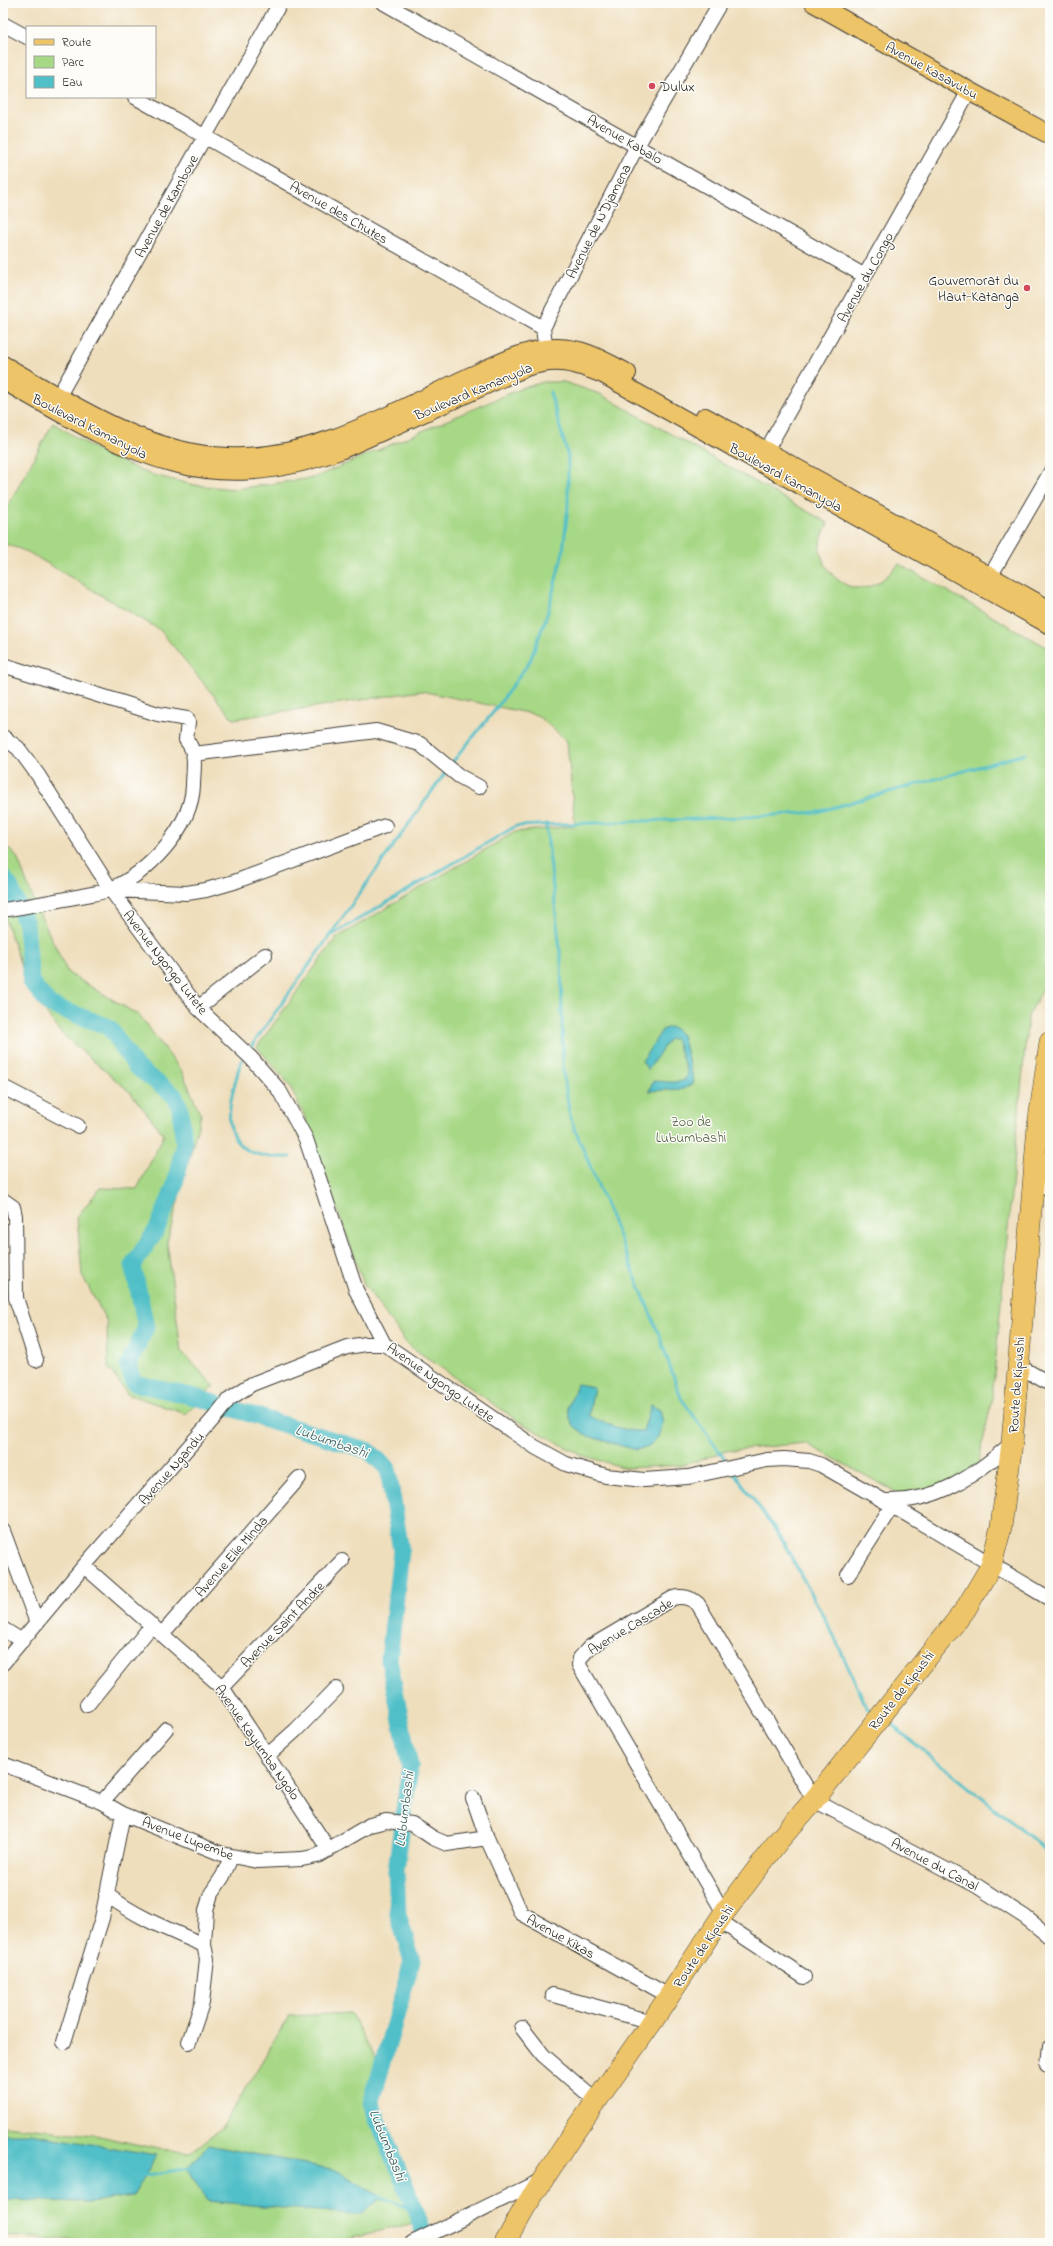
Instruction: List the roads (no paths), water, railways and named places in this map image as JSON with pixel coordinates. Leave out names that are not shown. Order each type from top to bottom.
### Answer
[{"type":"highway","name":"Route de Kipushi","points":[[505,2243],[544,2179],[722,1917],[780,1840],[814,1800],[965,1610],[991,1566],[1001,1527],[1012,1443],[1017,1365],[1042,1184],[1050,1042]]},
{"type":"main road","name":"Avenue Kasavubu","points":[[814,3],[1050,135]]},
{"type":"main road","name":"Boulevard Kamanyola","points":[[3,365],[55,403],[134,450],[172,464],[230,472],[276,468],[312,460],[340,450],[526,367],[547,355],[603,374],[763,456],[987,582],[1050,610]]},
{"type":"main road","name":"Boulevard Kamanyola","points":[[3,380],[55,403]]},
{"type":"main road","name":"Boulevard Kamanyola","points":[[987,582],[1050,626]]},
{"type":"street","name":"Avenue de Kambove","points":[[55,403],[280,3]]},
{"type":"street","name":"Avenue Kabalo","points":[[384,3],[865,276]]},
{"type":"street","name":"Avenue de N'Djamena","points":[[543,328],[637,146],[720,3]]},
{"type":"street","points":[[3,24],[26,36]]},
{"type":"street","name":"Avenue du Congo","points":[[763,456],[969,91]]},
{"type":"street","name":"Avenue des Chutes","points":[[137,98],[543,328]]},
{"type":"street","points":[[543,328],[547,355]]},
{"type":"street","points":[[987,582],[1050,473]]},
{"type":"street","points":[[3,665],[158,714],[187,720],[187,732],[194,754],[192,798],[185,819],[169,842],[144,868],[111,890]]},
{"type":"street","points":[[194,754],[376,731],[420,744],[459,776],[479,786]]},
{"type":"street","name":"Avenue Ngongo Lutete","points":[[3,737],[18,748],[38,775],[111,890],[198,1008],[251,1058],[279,1090],[306,1139],[356,1290],[384,1344],[535,1447],[566,1464],[606,1476],[644,1480],[688,1477],[741,1465],[784,1459],[809,1461],[821,1465],[888,1503],[1050,1600]]},
{"type":"street","points":[[3,910],[111,890],[187,893],[206,890],[234,882],[385,826]]},
{"type":"street","points":[[198,1008],[265,955]]},
{"type":"street","points":[[3,1087],[78,1126]]},
{"type":"street","points":[[3,1200],[13,1207],[15,1216],[16,1298],[36,1360]]},
{"type":"street","name":"Avenue Ngandu","points":[[3,1663],[84,1566],[229,1399],[252,1384],[327,1354],[356,1345],[384,1344]]},
{"type":"street","points":[[1017,1365],[1050,1384]]},
{"type":"street","points":[[848,1575],[888,1503],[912,1500],[949,1489],[973,1476],[1012,1443]]},
{"type":"street","name":"Avenue Elie Minda","points":[[87,1705],[299,1478]]},
{"type":"street","points":[[3,1531],[37,1623]]},
{"type":"street","name":"Avenue Saint Andre","points":[[222,1687],[342,1561]]},
{"type":"street","name":"Avenue Kayumba Ngolo","points":[[84,1566],[222,1687],[329,1850]]},
{"type":"street","name":"Avenue Cascade","points":[[722,1917],[580,1670],[579,1662],[585,1651],[673,1598],[680,1597],[693,1599],[698,1604],[814,1800]]},
{"type":"street","points":[[3,1629],[22,1641]]},
{"type":"street","points":[[268,1755],[296,1730],[336,1689]]},
{"type":"street","points":[[102,1802],[166,1729]]},
{"type":"street","name":"Avenue Lupembe","points":[[3,1764],[102,1802],[123,1814],[231,1856],[257,1861],[302,1859],[317,1856],[370,1825],[391,1821],[412,1824],[433,1838],[447,1844],[487,1838]]},
{"type":"street","name":"Avenue Kikas","points":[[473,1798],[487,1838],[518,1907],[525,1917],[669,1996]]},
{"type":"street","name":"Avenue du Canal","points":[[814,1800],[977,1886],[1025,1917],[1050,1937]]},
{"type":"street","points":[[64,2042],[102,1918],[123,1814]]},
{"type":"street","points":[[189,2042],[202,2003],[207,1959],[204,1945],[205,1920],[210,1898],[223,1876],[231,1856]]},
{"type":"street","points":[[106,1894],[127,1910],[150,1922],[204,1945]]},
{"type":"street","points":[[722,1917],[804,1977]]},
{"type":"street","points":[[553,1995],[652,2022]]},
{"type":"street","points":[[522,2028],[543,2055],[596,2101]]},
{"type":"street","points":[[1048,2064],[1050,2046]]},
{"type":"street","points":[[412,2243],[544,2179]]},
{"type":"water","points":[[669,1027],[674,1028],[682,1035],[694,1082],[684,1089],[649,1091],[653,1081],[673,1082],[685,1080],[687,1073],[676,1039],[669,1039],[648,1070],[642,1061],[662,1030]]},
{"type":"water","points":[[577,1384],[594,1387],[589,1415],[615,1427],[643,1431],[651,1405],[660,1410],[663,1422],[658,1437],[649,1446],[636,1450],[584,1435],[574,1426],[569,1417],[568,1407]]},
{"type":"water","points":[[3,2134],[30,2134],[157,2155],[133,2196],[89,2202],[3,2200]]},
{"type":"water","points":[[208,2145],[336,2170],[381,2197],[361,2215],[207,2201],[187,2168]]},
{"type":"waterway","points":[[451,764],[495,710],[530,661],[547,615],[563,552],[568,506],[568,456],[550,392]]},
{"type":"waterway","points":[[332,935],[516,826],[746,817],[817,812],[1025,754]]},
{"type":"waterway","points":[[248,1051],[447,770]]},
{"type":"waterway","points":[[546,824],[561,960],[563,1070],[570,1117],[658,1332],[681,1398],[728,1464]]},
{"type":"waterway","name":"Lubumbashi","points":[[3,877],[10,886],[26,924],[31,982],[50,1005],[109,1027],[136,1067],[174,1095],[180,1108],[184,1144],[174,1188],[157,1229],[133,1265],[146,1327],[128,1366],[134,1383],[195,1397],[369,1451],[388,1469],[401,1551],[389,1660],[410,1766],[396,1870],[398,1914],[412,1961],[371,2104],[415,2209],[427,2243]]},
{"type":"waterway","points":[[244,1057],[239,1068],[230,1105],[232,1132],[237,1142],[246,1149],[257,1154],[272,1157],[290,1157]]},
{"type":"waterway","points":[[733,1471],[780,1536],[834,1636],[867,1708],[874,1712]]},
{"type":"waterway","points":[[887,1721],[1050,1853]]},
{"type":"waterway","points":[[140,2176],[190,2168]]},
{"type":"waterway","points":[[377,2196],[415,2209]]},
{"type":"place","name":"Dulux","points":[[652,86]]},
{"type":"place","name":"Gouvernorat du Haut-Katanga","points":[[1027,288]]},
{"type":"park label","name":"Zoo de Lubumbashi","points":[[691,1130]]}]
